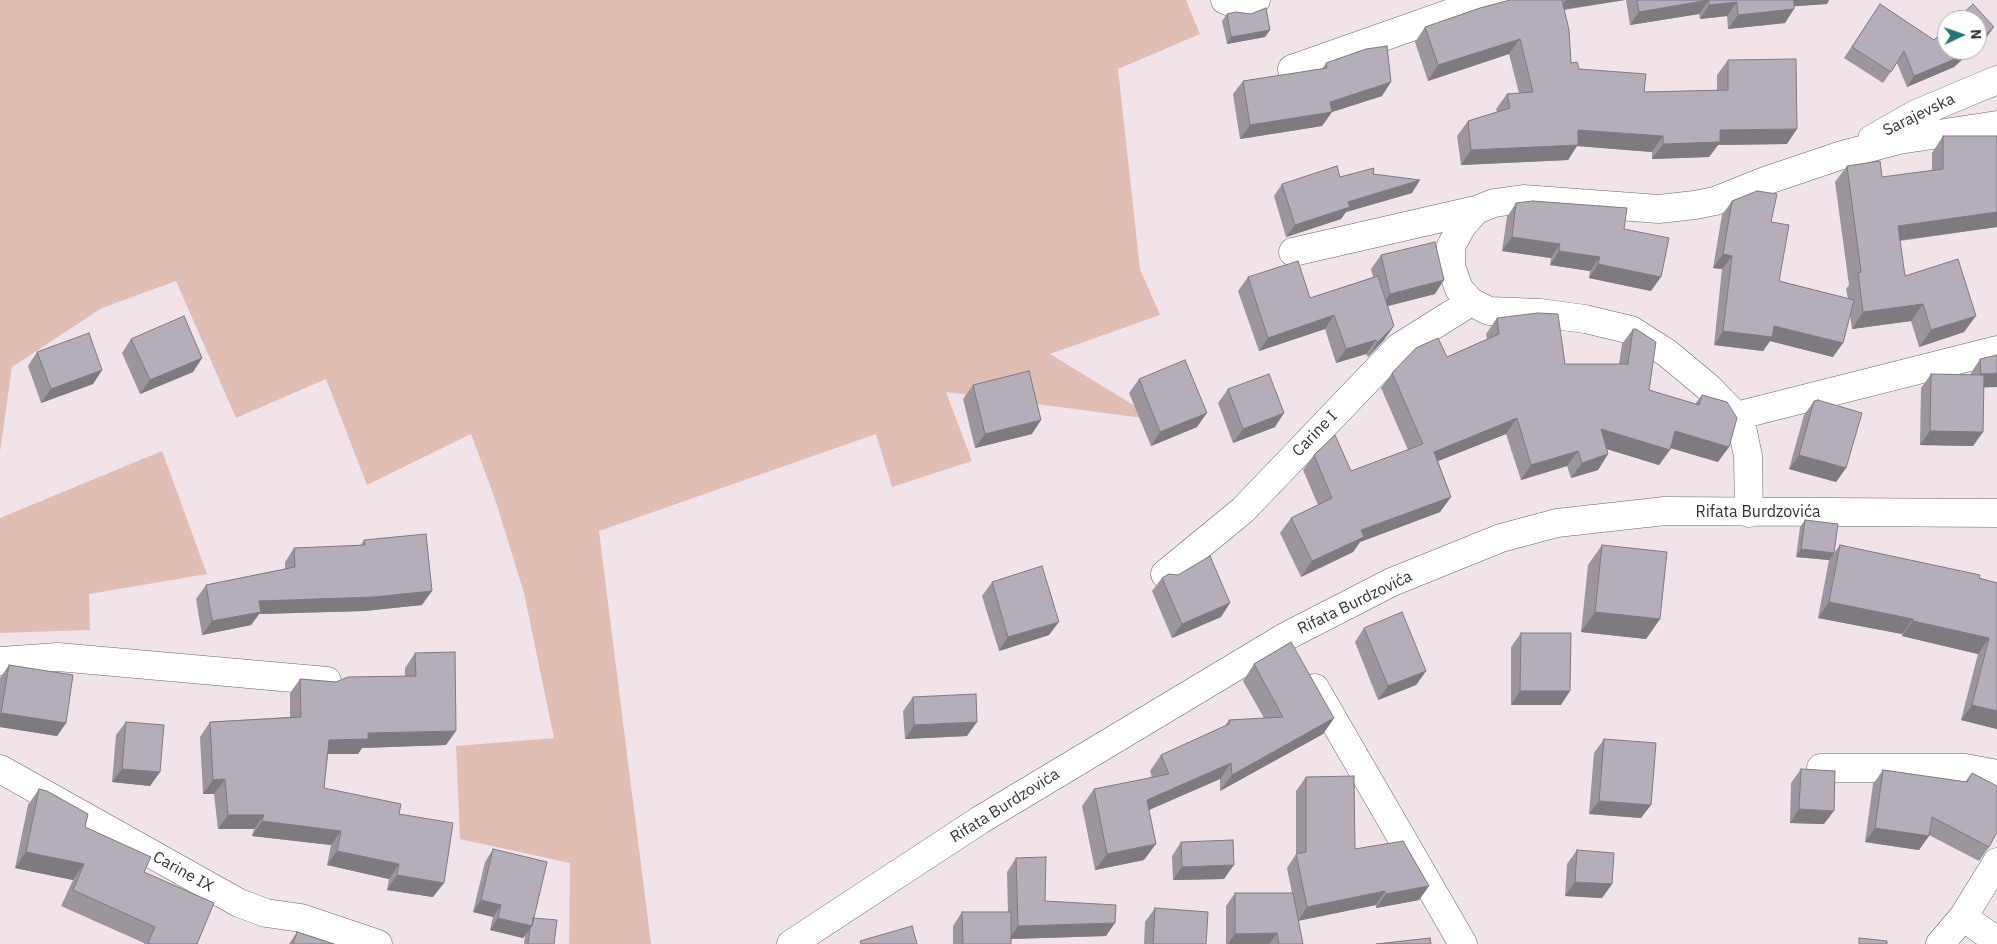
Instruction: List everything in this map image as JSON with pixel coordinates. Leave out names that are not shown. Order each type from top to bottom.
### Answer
[{"type":"street","points":[[1225,0],[1241,6],[1256,0]]},
{"type":"street","points":[[1292,69],[1465,8],[1496,0]]},
{"type":"street","name":"Sarajevska","points":[[1842,155],[1916,114],[1997,80]]},
{"type":"street","points":[[1293,252],[1476,210],[1494,203],[1523,199],[1658,209],[1695,205],[1715,201],[1765,181],[1842,155],[1899,140],[1997,125]]},
{"type":"street","points":[[1476,210],[1462,226],[1451,246],[1451,266],[1459,289],[1471,302],[1490,311],[1540,313],[1585,319],[1631,330],[1667,353],[1709,388],[1736,416],[1743,432],[1748,456],[1749,513]]},
{"type":"street","name":"Carine I","points":[[1165,574],[1243,510],[1399,347],[1471,302]]},
{"type":"street","points":[[1736,416],[1997,350]]},
{"type":"street","name":"Rifata Burdzovića","points":[[792,944],[980,820],[1285,637],[1392,582],[1501,538],[1557,524],[1656,512],[1997,514]]},
{"type":"street","points":[[1285,637],[1463,944]]},
{"type":"street","points":[[0,662],[58,657],[327,681]]},
{"type":"street","points":[[1821,768],[1964,768],[1997,774]]},
{"type":"street","name":"Carine IX","points":[[0,769],[239,903],[266,913],[301,918],[378,944]]},
{"type":"street","points":[[1940,944],[1963,916],[1997,862]]},
{"type":"street","points":[[1963,916],[1997,941]]},
{"type":"shaded area","points":[[0,0],[1186,0],[1200,34],[1118,69],[1140,269],[1160,315],[1050,354],[1158,420],[946,392],[972,461],[892,487],[876,434],[599,531],[651,944],[569,944],[570,863],[460,839],[456,746],[554,738],[524,593],[495,499],[471,434],[367,485],[326,379],[236,418],[176,281],[102,308],[12,367],[0,452]]},
{"type":"shaded area","points":[[162,451],[207,574],[89,594],[90,630],[0,633],[0,518]]},
{"type":"building","points":[[1510,0],[1562,0],[1569,30],[1571,63],[1577,62],[1579,69],[1646,74],[1644,92],[1728,90],[1728,60],[1796,59],[1797,129],[1720,130],[1720,142],[1663,144],[1663,136],[1578,130],[1578,145],[1471,150],[1468,121],[1510,108],[1507,94],[1533,92],[1520,39],[1438,65],[1425,27]]},
{"type":"building","points":[[1637,0],[1709,0],[1639,12]]},
{"type":"building","points":[[1709,0],[1794,0],[1794,9],[1738,15],[1737,2],[1709,5]]},
{"type":"building","points":[[1880,4],[1934,40],[1937,37],[1937,60],[1952,60],[1914,76],[1904,51],[1891,72],[1852,47]]},
{"type":"building","points":[[1973,4],[1978,10],[1967,10]]},
{"type":"building","points":[[1266,8],[1270,30],[1231,37],[1227,14],[1236,12],[1251,14]]},
{"type":"building","points":[[1987,19],[1994,27],[1987,33]]},
{"type":"building","points":[[1387,46],[1391,82],[1330,102],[1332,112],[1250,125],[1243,81],[1327,68],[1326,63],[1366,49]]},
{"type":"building","points":[[1943,136],[1997,136],[1997,212],[1898,226],[1905,276],[1958,259],[1976,316],[1931,330],[1923,304],[1863,312],[1858,273],[1861,272],[1847,166],[1880,161],[1882,177],[1943,169]]},
{"type":"building","points":[[1337,166],[1340,177],[1374,168],[1373,174],[1420,180],[1348,202],[1350,207],[1295,225],[1282,184]]},
{"type":"building","points":[[1757,191],[1777,194],[1771,222],[1789,225],[1779,281],[1854,300],[1843,343],[1774,326],[1772,337],[1723,331],[1732,256],[1723,254],[1732,201]]},
{"type":"building","points":[[1533,201],[1627,208],[1624,229],[1669,238],[1661,277],[1598,264],[1600,257],[1559,251],[1560,244],[1512,237],[1516,203]]},
{"type":"building","points":[[1435,242],[1444,280],[1390,294],[1381,255]]},
{"type":"building","points":[[1298,261],[1310,298],[1378,276],[1394,326],[1377,343],[1376,340],[1346,349],[1334,315],[1268,338],[1248,277]]},
{"type":"building","points":[[1538,313],[1558,314],[1565,364],[1628,364],[1633,329],[1656,342],[1649,390],[1699,405],[1702,395],[1727,402],[1737,418],[1729,447],[1675,431],[1670,450],[1601,429],[1608,454],[1582,463],[1578,451],[1531,465],[1517,418],[1434,452],[1451,497],[1361,530],[1364,537],[1312,561],[1291,518],[1332,498],[1314,455],[1335,435],[1351,471],[1423,444],[1392,373],[1416,348],[1438,338],[1447,357],[1499,334],[1497,318]]},
{"type":"building","points":[[184,316],[202,358],[150,380],[131,339]]},
{"type":"building","points":[[89,333],[102,370],[51,389],[37,352]]},
{"type":"building","points":[[1997,355],[1997,373],[1981,374],[1980,359]]},
{"type":"building","points":[[1185,360],[1207,413],[1160,432],[1139,379]]},
{"type":"building","points":[[1029,371],[1041,420],[985,434],[973,385]]},
{"type":"building","points":[[1269,374],[1284,413],[1243,429],[1228,389]]},
{"type":"building","points":[[1931,374],[1984,375],[1983,432],[1930,431]]},
{"type":"building","points":[[1818,400],[1862,413],[1846,468],[1799,455],[1814,401]]},
{"type":"building","points":[[1805,520],[1838,524],[1834,553],[1801,549]]},
{"type":"building","points":[[426,534],[432,591],[374,597],[259,601],[261,612],[212,621],[206,585],[295,567],[294,548],[365,545],[364,540]]},
{"type":"building","points":[[1602,545],[1667,552],[1660,619],[1595,612]]},
{"type":"building","points":[[1840,545],[1980,575],[1979,578],[1997,583],[1997,711],[1972,705],[1989,638],[1913,621],[1913,619],[1829,602]]},
{"type":"building","points":[[1210,556],[1230,603],[1182,624],[1162,578],[1169,574],[1178,575]]},
{"type":"building","points":[[1042,566],[1059,622],[1008,637],[992,582]]},
{"type":"building","points":[[1402,612],[1426,671],[1388,686],[1364,628]]},
{"type":"building","points":[[1521,633],[1571,633],[1570,691],[1520,691]]},
{"type":"building","points":[[1291,642],[1334,718],[1232,775],[1231,763],[1147,800],[1156,844],[1107,854],[1094,789],[1169,774],[1161,755],[1229,724],[1229,720],[1283,717],[1254,664]]},
{"type":"building","points":[[455,652],[456,731],[368,733],[368,739],[329,740],[324,788],[401,804],[399,814],[453,823],[444,883],[397,875],[399,864],[337,851],[341,831],[262,821],[264,815],[228,815],[225,779],[213,780],[210,722],[301,717],[300,679],[336,682],[348,677],[416,676],[415,653]]},
{"type":"building","points":[[9,665],[73,675],[66,723],[1,713]]},
{"type":"building","points":[[976,694],[977,722],[914,725],[913,697]]},
{"type":"building","points":[[126,722],[164,725],[160,772],[122,769]]},
{"type":"building","points":[[1604,739],[1656,743],[1651,805],[1599,801]]},
{"type":"building","points":[[1801,769],[1835,771],[1834,811],[1799,809]]},
{"type":"building","points":[[1883,770],[1967,782],[1972,773],[1997,786],[1997,832],[1989,847],[1932,817],[1929,836],[1875,828]]},
{"type":"building","points":[[1354,776],[1355,849],[1403,841],[1429,886],[1386,894],[1385,891],[1307,907],[1296,854],[1306,852],[1306,777]]},
{"type":"building","points":[[39,789],[47,791],[88,814],[85,827],[151,857],[144,872],[214,903],[197,944],[148,943],[155,927],[73,890],[84,864],[26,852]]},
{"type":"building","points":[[1233,840],[1234,865],[1182,867],[1181,842]]},
{"type":"building","points":[[493,849],[547,862],[532,926],[498,918],[501,905],[481,900]]},
{"type":"building","points":[[1577,850],[1614,853],[1612,884],[1575,882]]},
{"type":"building","points":[[1046,857],[1045,901],[1116,905],[1115,923],[1018,926],[1016,858]]},
{"type":"building","points":[[1235,893],[1293,893],[1303,944],[1279,944],[1277,933],[1235,934]]},
{"type":"building","points":[[1155,908],[1208,912],[1206,944],[1153,944]]},
{"type":"building","points":[[962,912],[1011,912],[1011,944],[963,944]]},
{"type":"building","points":[[533,918],[557,920],[554,944],[528,944]]},
{"type":"building","points":[[912,926],[917,944],[861,944],[860,941]]},
{"type":"building","points":[[297,932],[334,944],[293,944]]},
{"type":"building","points":[[1430,938],[1431,944],[1376,944]]},
{"type":"building","points":[[1859,938],[1887,941],[1887,944],[1859,944]]}]
